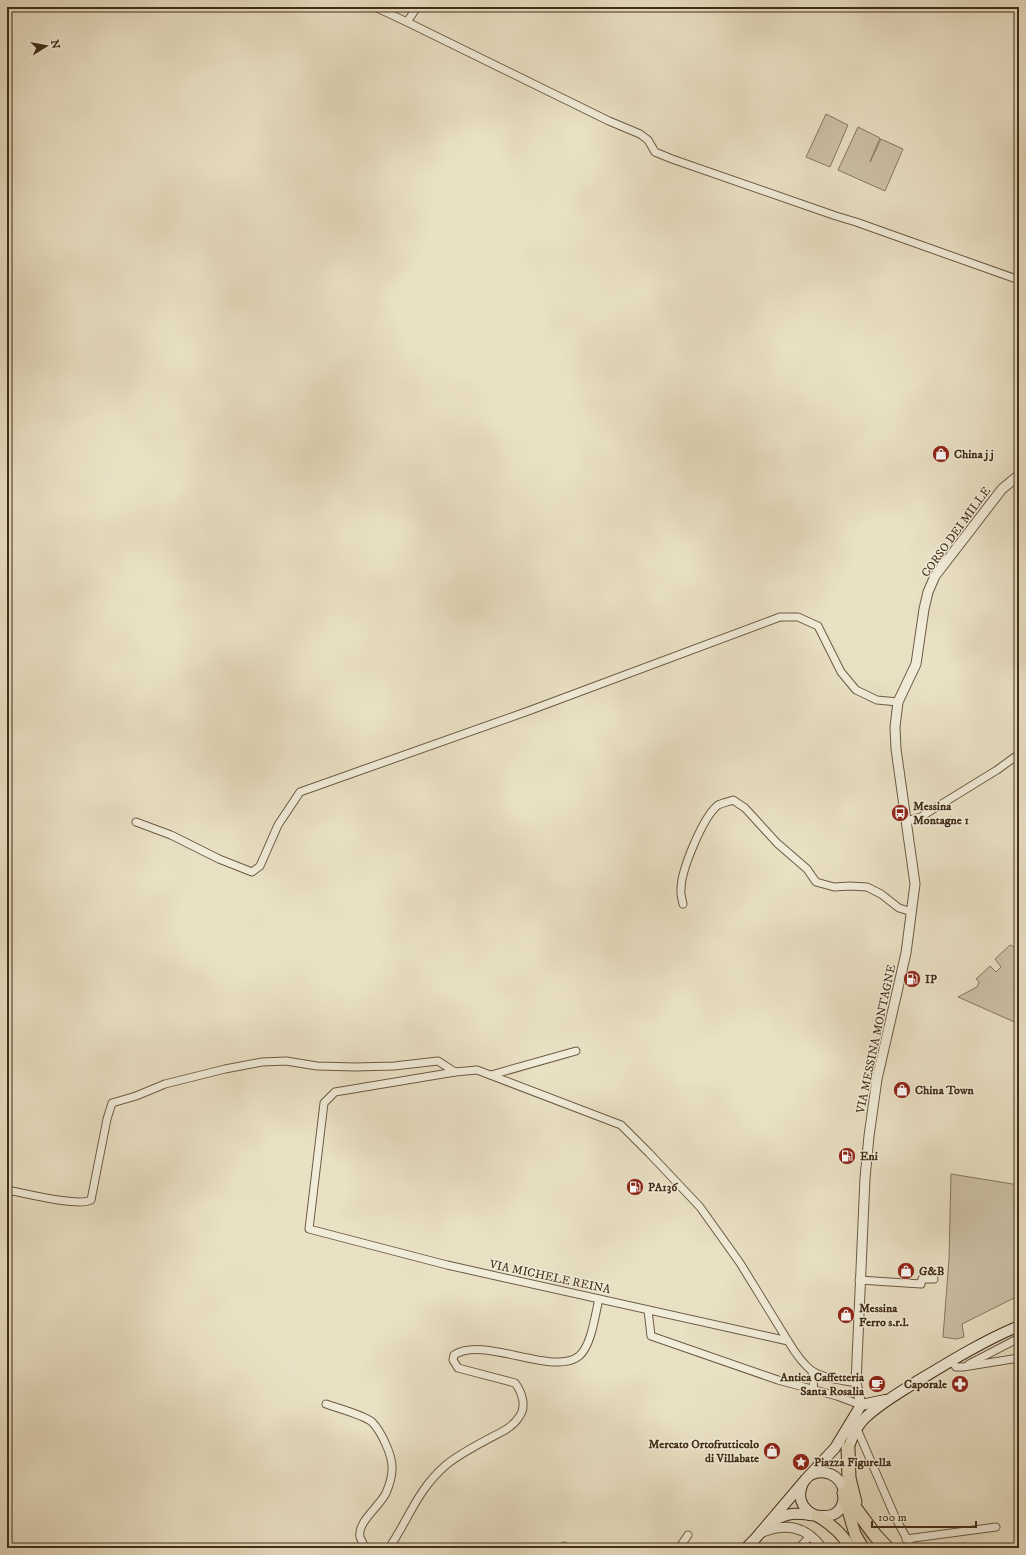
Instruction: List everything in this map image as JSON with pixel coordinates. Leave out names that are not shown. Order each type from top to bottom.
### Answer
[{"type":"highway","points":[[848,1448],[849,1478],[854,1499],[861,1515]]},
{"type":"highway","points":[[844,1493],[887,1548]]},
{"type":"main road","points":[[769,1523],[785,1515],[801,1513],[826,1517],[834,1514],[840,1508],[844,1493],[845,1467],[848,1448],[857,1429],[865,1418],[889,1400],[951,1361],[1001,1333],[1019,1326]]},
{"type":"main road","points":[[746,1548],[755,1540],[808,1477],[835,1448],[861,1405],[889,1400]]},
{"type":"main road","points":[[861,1405],[865,1418]]},
{"type":"main road","points":[[850,1548],[844,1538],[834,1527],[804,1508],[800,1500],[800,1489],[808,1477],[821,1472],[832,1474],[841,1482],[855,1534],[863,1548]]},
{"type":"street","points":[[374,7],[605,119],[640,134],[648,140],[655,152],[1019,280]]},
{"type":"street","points":[[407,22],[417,7]]},
{"type":"street","name":"CORSO DEI MILLE","points":[[898,702],[916,664],[924,609],[928,592],[935,576],[1002,489],[1019,475]]},
{"type":"street","points":[[136,822],[170,835],[219,859],[252,872],[260,866],[278,825],[300,792],[531,710],[780,617],[798,617],[818,626],[841,672],[856,690],[877,700],[898,702]]},
{"type":"street","name":"VIA MESSINA MONTAGNE","points":[[861,1405],[856,1383],[865,1178],[869,1136],[877,1079],[906,953],[915,884],[896,742],[895,727],[898,702]]},
{"type":"street","points":[[906,821],[921,817],[997,770],[1019,754]]},
{"type":"street","points":[[683,904],[680,889],[685,865],[698,837],[708,817],[718,805],[733,800],[745,808],[777,843],[807,869],[816,882],[834,887],[867,887],[881,894],[899,908],[912,912]]},
{"type":"street","points":[[491,1075],[576,1051]]},
{"type":"street","points":[[7,1190],[71,1201],[86,1202],[91,1200],[106,1119],[112,1103],[136,1096],[165,1084],[225,1069],[262,1062],[286,1061],[317,1066],[355,1067],[394,1066],[438,1061],[455,1072],[477,1070],[621,1125],[700,1207],[740,1263],[794,1351],[812,1371],[827,1377],[856,1383]]},
{"type":"street","name":"VIA MICHELE REINA","points":[[455,1072],[335,1092],[324,1103],[308,1228],[447,1265],[788,1341]]},
{"type":"street","points":[[860,1280],[921,1284],[922,1278],[934,1279]]},
{"type":"street","points":[[389,1548],[418,1496],[437,1474],[447,1464],[512,1426],[520,1416],[523,1409],[520,1389],[515,1384],[458,1368],[453,1360],[454,1355],[458,1352],[468,1350],[486,1351],[555,1362],[572,1359],[579,1355],[585,1347],[591,1333],[599,1299]]},
{"type":"street","points":[[648,1310],[651,1336],[778,1380],[837,1396],[861,1405]]},
{"type":"street","points":[[963,1367],[997,1348],[1018,1340]]},
{"type":"street","points":[[997,1348],[1003,1361]]},
{"type":"street","points":[[951,1361],[956,1367],[963,1367],[1019,1358]]},
{"type":"street","points":[[812,1371],[814,1390]]},
{"type":"street","points":[[326,1404],[371,1422],[389,1453],[393,1468],[386,1494],[362,1523],[360,1535],[365,1548]]},
{"type":"street","points":[[857,1429],[906,1539],[912,1548]]},
{"type":"street","points":[[785,1515],[784,1520],[788,1527]]},
{"type":"street","points":[[755,1540],[778,1527],[788,1527],[810,1536],[822,1548]]},
{"type":"street","points":[[906,1539],[996,1527]]},
{"type":"street","points":[[682,1547],[688,1535]]},
{"type":"street","points":[[800,1548],[810,1536]]},
{"type":"shaded area","points":[[826,114],[848,125],[830,167],[806,157]]},
{"type":"shaded area","points":[[858,127],[880,138],[870,162],[881,139],[903,149],[885,191],[838,170]]},
{"type":"shaded area","points":[[1010,945],[1019,949],[1019,1024],[958,997],[977,987],[979,982],[976,979],[990,966],[996,972],[1001,967],[995,959]]},
{"type":"shaded area","points":[[951,1174],[1019,1185],[1018,1296],[962,1324],[964,1337],[956,1339],[943,1337],[949,1259]]},
{"type":"shaded area","points":[[855,1514],[881,1548],[868,1548],[858,1527]]},
{"type":"place","name":"China j j","points":[[941,454]]},
{"type":"place","name":"Messina Montagne 1","points":[[900,813]]},
{"type":"place","name":"IP","points":[[912,979]]},
{"type":"place","name":"China Town","points":[[902,1090]]},
{"type":"place","name":"Eni","points":[[847,1156]]},
{"type":"place","name":"PA136","points":[[635,1187]]},
{"type":"place","name":"G&B","points":[[906,1271]]},
{"type":"place","name":"Messina Ferro s.r.l.","points":[[846,1315]]},
{"type":"place","name":"Antica Caffetteria Santa Rosalia","points":[[877,1384]]},
{"type":"place","name":"Caporale","points":[[960,1384]]},
{"type":"place","name":"Mercato Ortofrutticolo di Villabate","points":[[772,1451]]},
{"type":"place","name":"Piazza Figurella","points":[[801,1462]]}]
